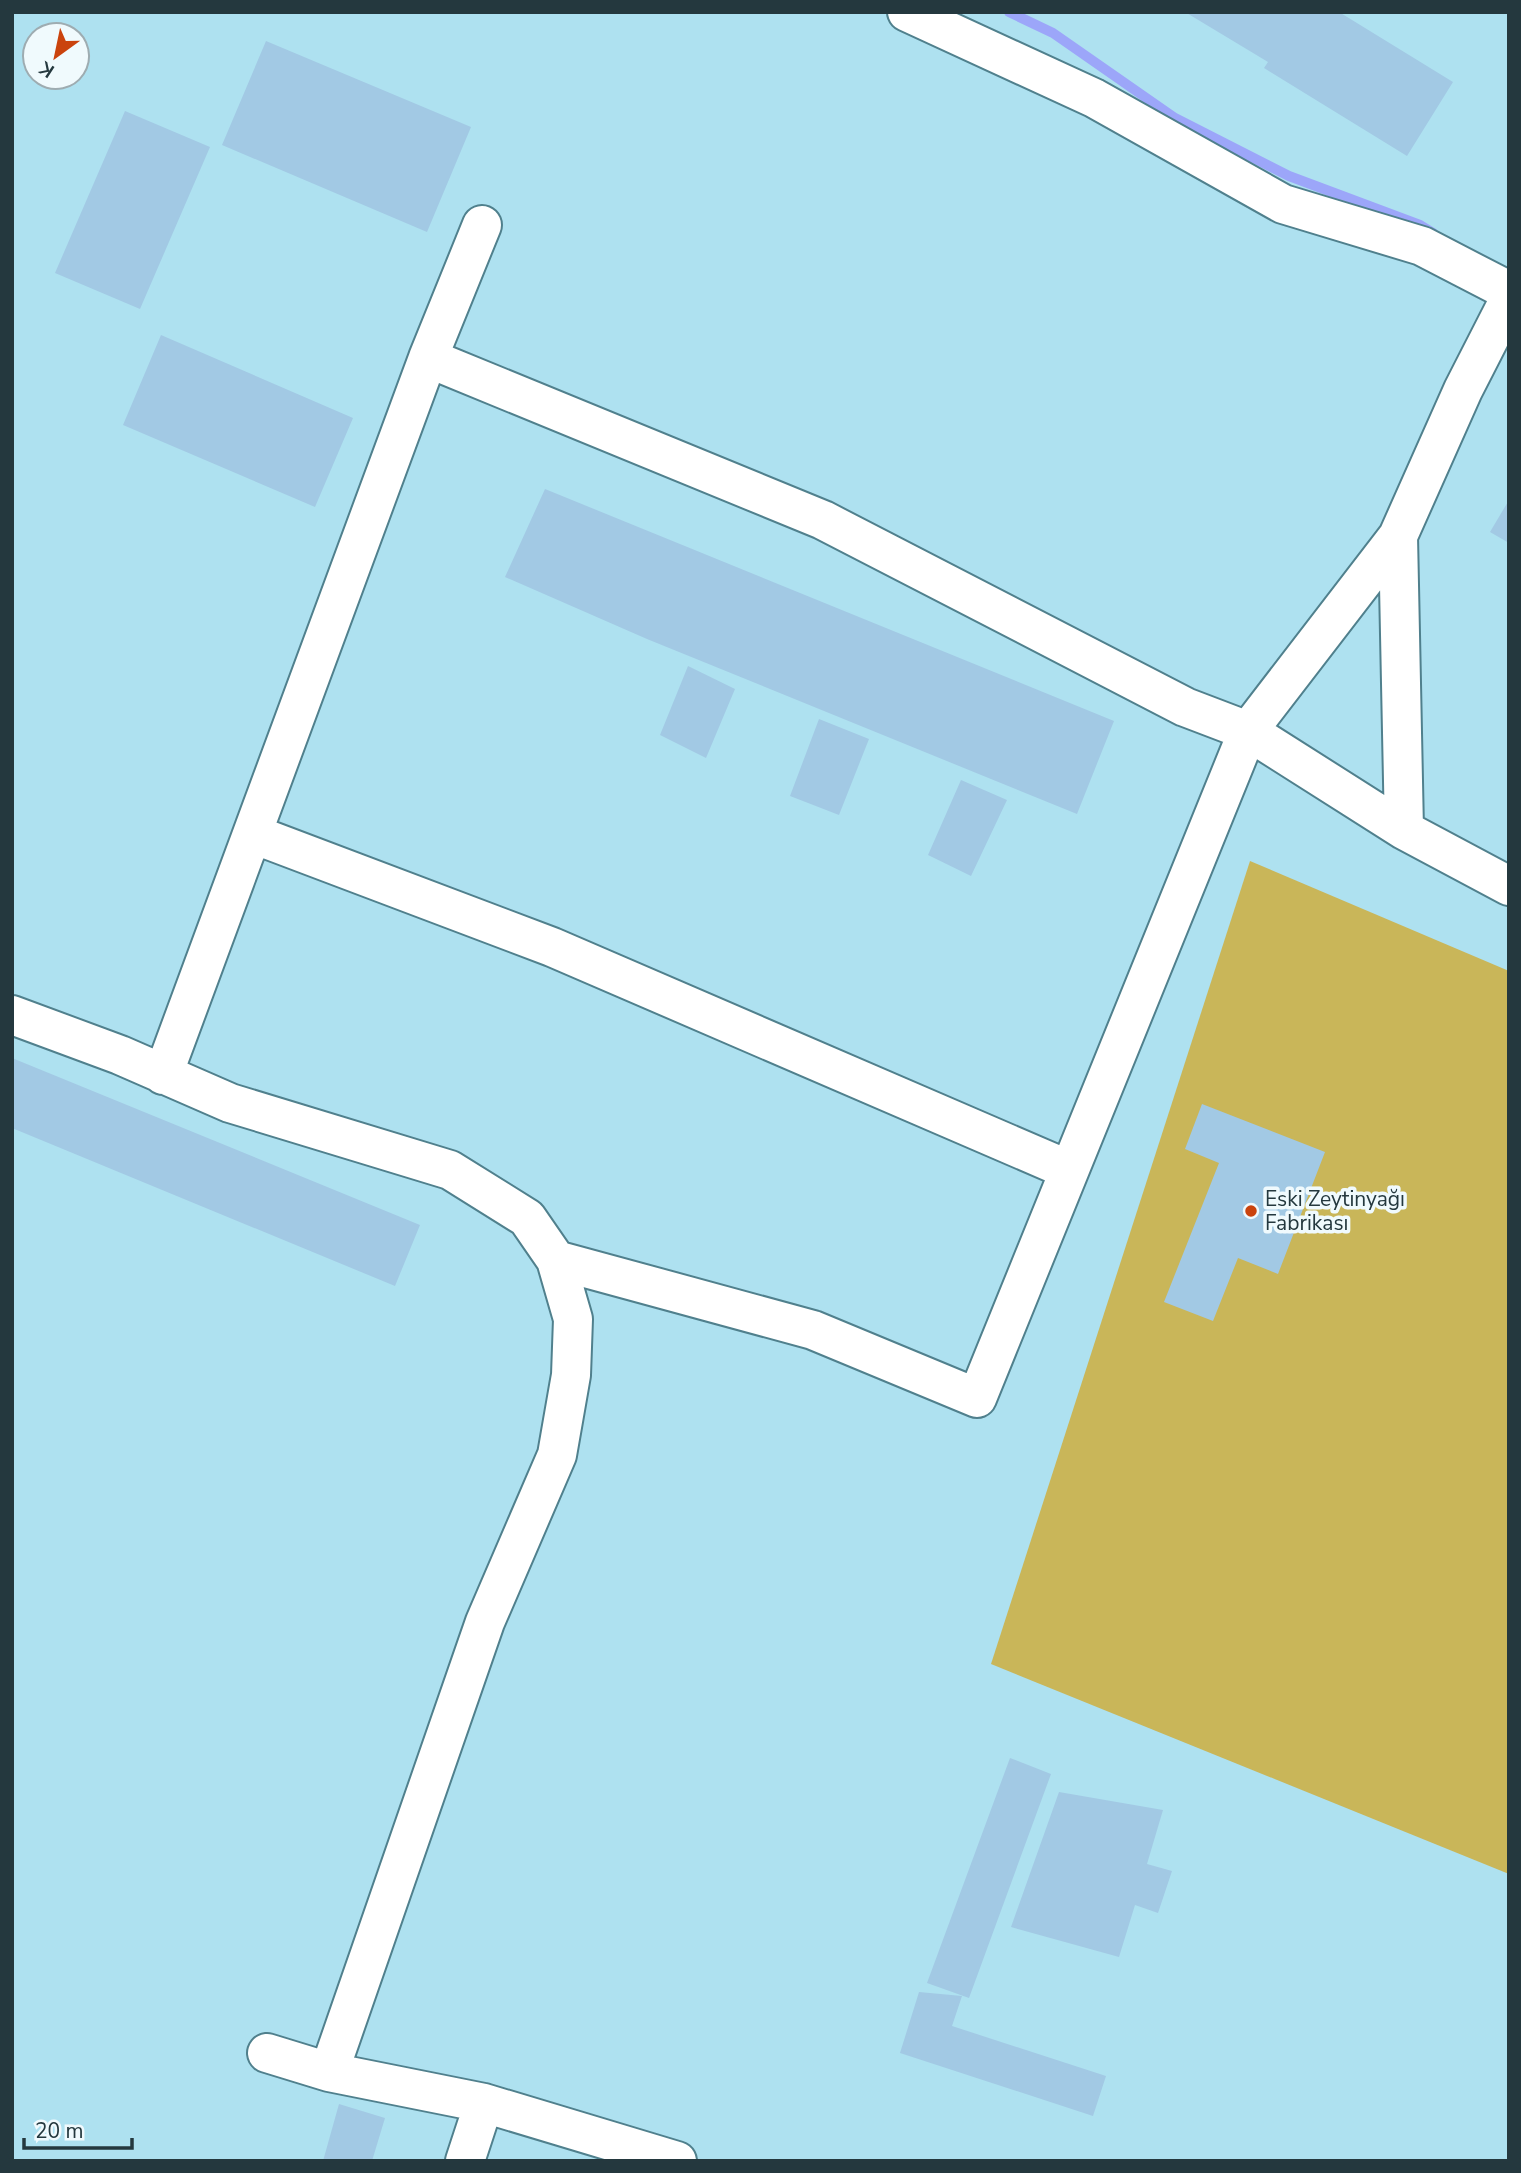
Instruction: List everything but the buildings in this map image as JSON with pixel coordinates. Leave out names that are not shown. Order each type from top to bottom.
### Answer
[{"type":"street","points":[[907,12],[1094,98],[1283,204],[1422,246],[1509,291]]},
{"type":"street","points":[[163,1075],[428,358],[482,225]]},
{"type":"street","points":[[556,1260],[813,1330],[977,1398],[1248,732],[1398,536],[1463,390],[1509,300]]},
{"type":"street","points":[[428,358],[823,520],[1185,707],[1248,732],[1404,830],[1509,886]]},
{"type":"street","points":[[1398,536],[1404,830]]},
{"type":"street","points":[[253,834],[552,947],[1069,1170]]},
{"type":"street","points":[[12,1015],[120,1055],[230,1103],[450,1170],[527,1218],[556,1260],[573,1320],[570,1376],[556,1455],[485,1622],[329,2072]]},
{"type":"street","points":[[267,2053],[329,2072],[484,2103],[677,2161]]},
{"type":"street","points":[[465,2161],[484,2103]]},
{"type":"shaded area","points":[[1250,861],[1509,971],[1509,1874],[991,1664]]},
{"type":"waterway","points":[[1009,12],[1053,33],[1175,118],[1289,176],[1420,225],[1433,233]]},
{"type":"place","name":"Eski Zeytinyağı Fabrikası","points":[[1251,1211]]}]
